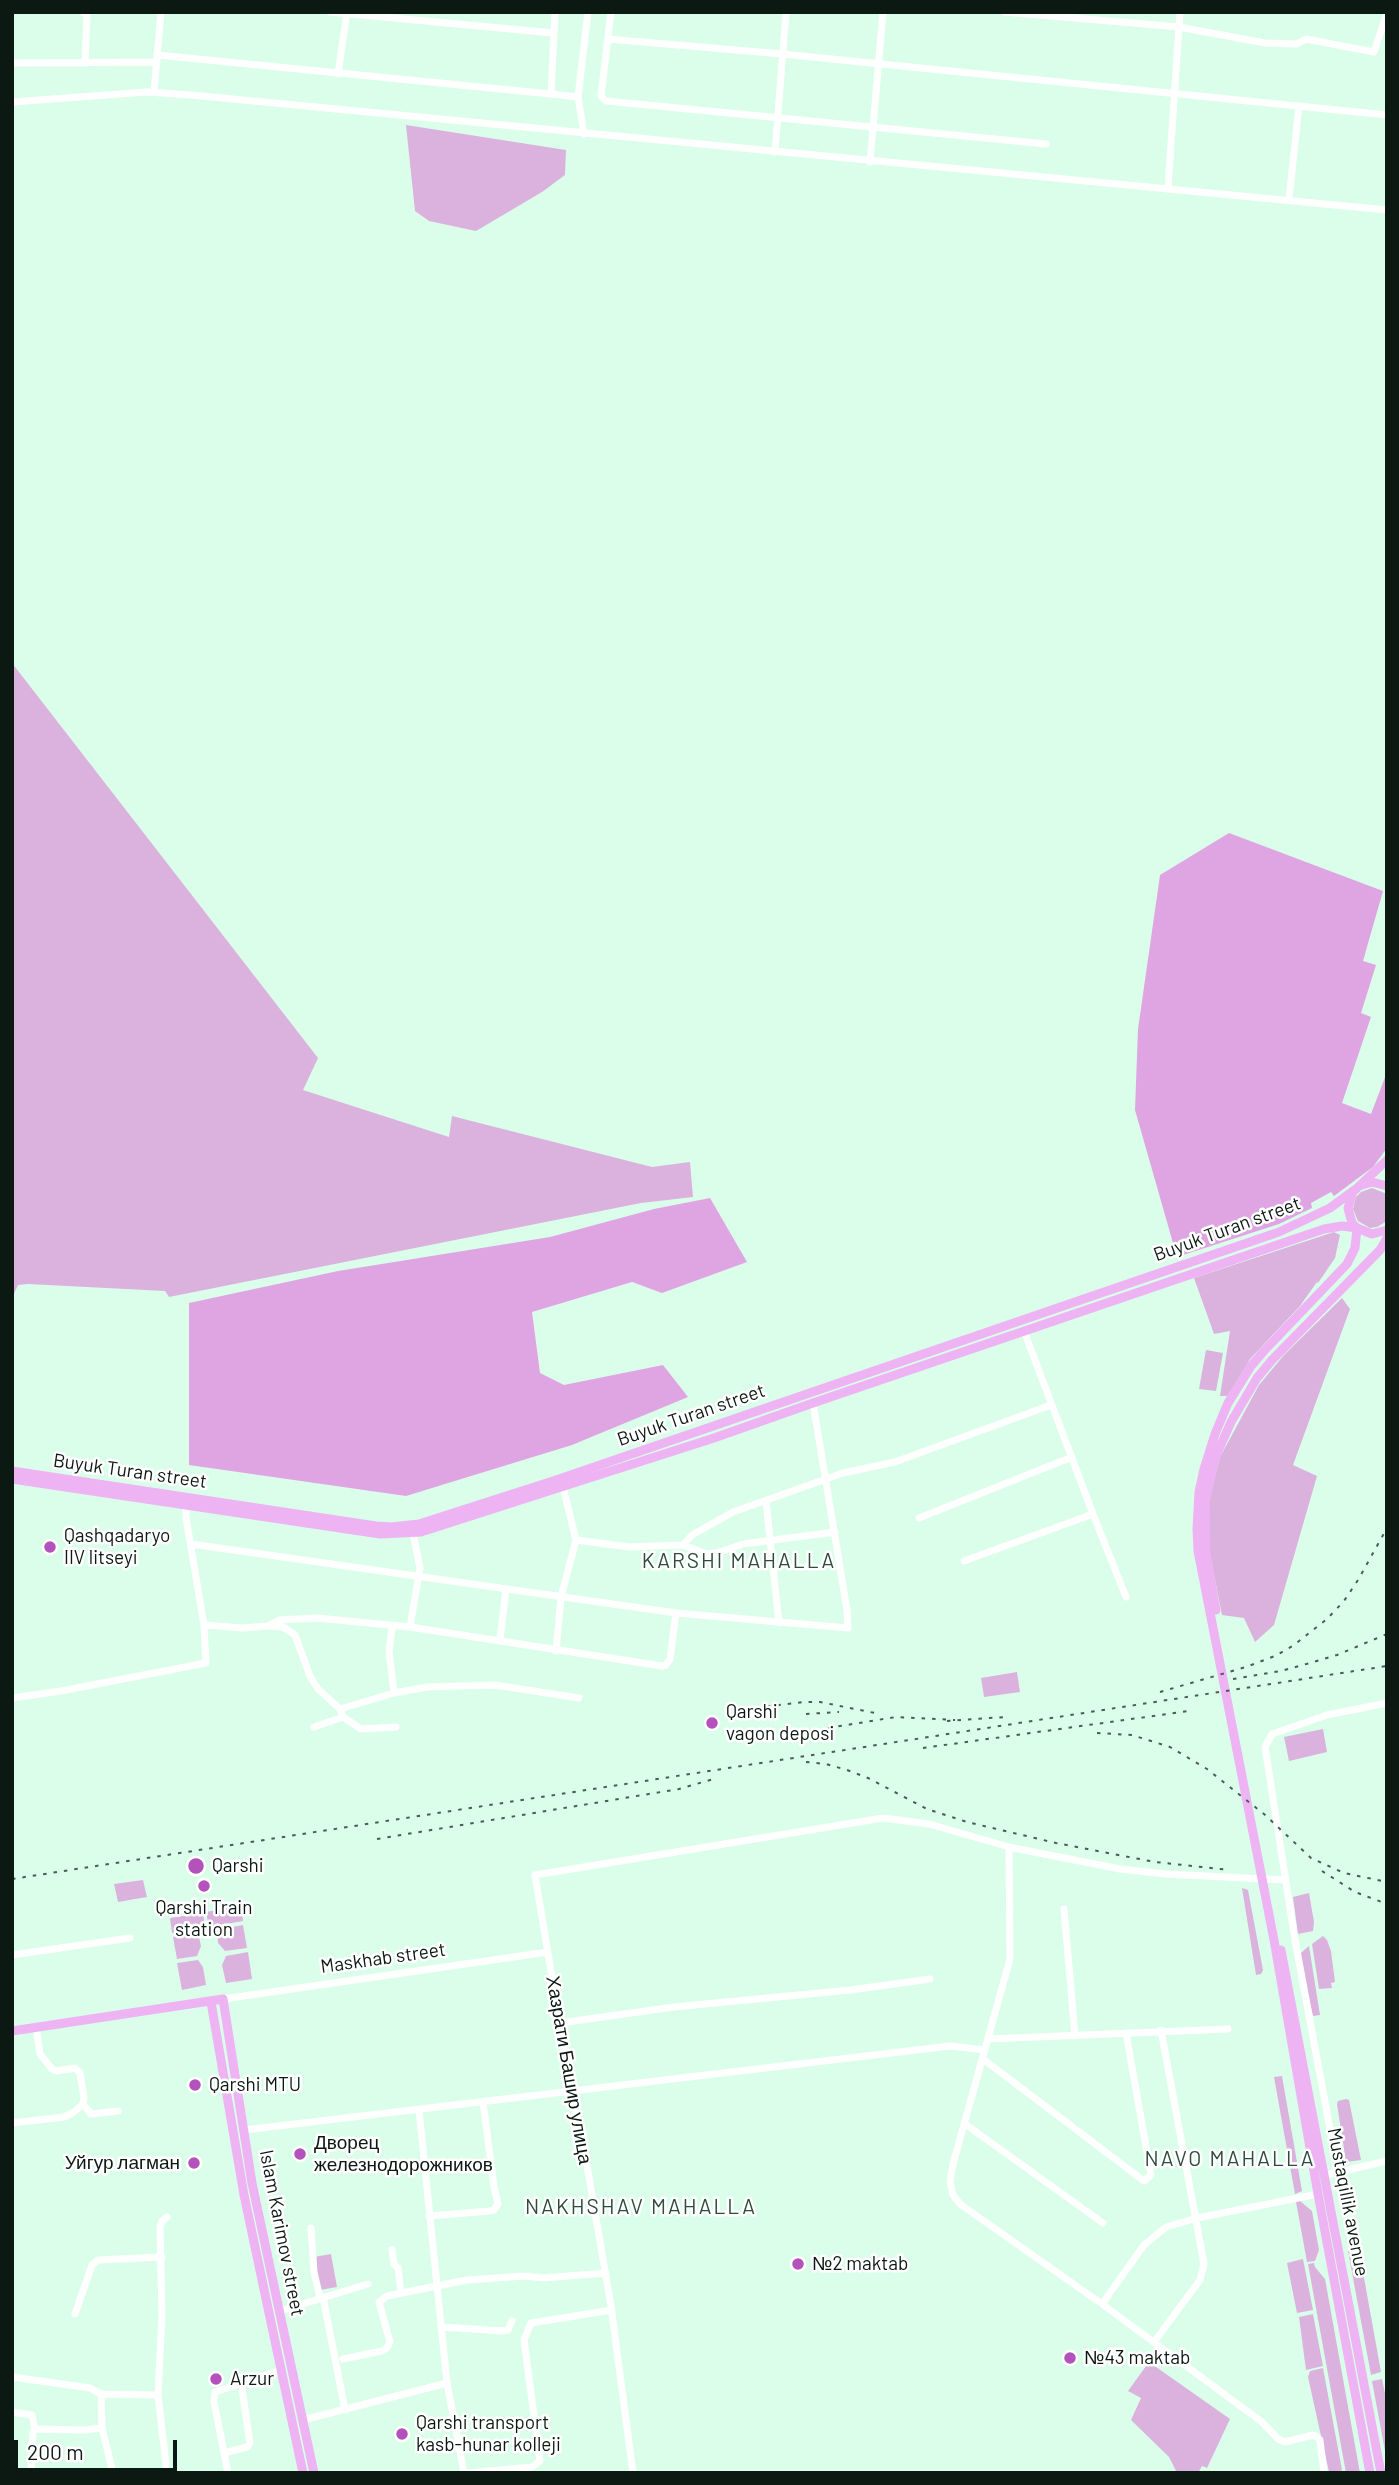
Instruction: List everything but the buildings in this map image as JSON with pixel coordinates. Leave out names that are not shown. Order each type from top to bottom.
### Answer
[{"type":"main road","name":"Buyuk Turan street","points":[[12,1471],[376,1526],[406,1526],[438,1519],[1279,1231],[1330,1208],[1356,1189],[1387,1160]]},
{"type":"main road","points":[[1213,1613],[1198,1551],[1197,1529],[1199,1492],[1215,1434],[1228,1403],[1251,1366],[1347,1264],[1355,1248],[1357,1228],[1348,1209],[1356,1189],[1372,1182],[1387,1186]]},
{"type":"main road","name":"Buyuk Turan street","points":[[12,1479],[380,1534],[413,1533],[498,1509],[714,1438],[1324,1229],[1342,1226],[1372,1234],[1387,1230]]},
{"type":"main road","points":[[1213,1613],[1206,1554],[1205,1503],[1216,1458],[1231,1422],[1257,1378],[1272,1360],[1380,1250],[1387,1238]]},
{"type":"main road","points":[[814,1391],[815,1402]]},
{"type":"main road","name":"Mustaqillik avenue","points":[[1213,1613],[1305,2096],[1318,2194],[1370,2473]]},
{"type":"main road","points":[[12,2031],[223,1999]]},
{"type":"main road","name":"Islam Karimov street","points":[[223,1999],[252,2183],[314,2473]]},
{"type":"main road","name":"Islam Karimov street","points":[[211,2001],[244,2195],[303,2473]]},
{"type":"main road","name":"Mustaqillik avenue","points":[[1305,2096],[1325,2175],[1381,2473]]},
{"type":"main road","points":[[281,2373],[293,2374]]},
{"type":"street","points":[[83,12],[87,16],[85,63]]},
{"type":"street","points":[[154,92],[161,12]]},
{"type":"street","points":[[330,12],[553,33]]},
{"type":"street","points":[[551,94],[555,12]]},
{"type":"street","points":[[584,134],[579,97],[588,12]]},
{"type":"street","points":[[611,12],[601,96],[606,101],[1046,144]]},
{"type":"street","points":[[775,152],[786,12]]},
{"type":"street","points":[[870,162],[883,12]]},
{"type":"street","points":[[1005,12],[1179,27],[1265,43],[1297,44],[1306,39],[1374,52],[1387,13]]},
{"type":"street","points":[[1168,189],[1180,12]]},
{"type":"street","points":[[338,74],[346,13]]},
{"type":"street","points":[[608,39],[1174,92],[1387,115]]},
{"type":"street","points":[[12,63],[157,59],[579,97]]},
{"type":"street","points":[[12,102],[154,92],[1387,209]]},
{"type":"street","points":[[1289,199],[1299,106]]},
{"type":"street","points":[[1024,1331],[1126,1597]]},
{"type":"street","points":[[191,1544],[676,1613],[848,1628],[848,1610],[815,1402]]},
{"type":"street","points":[[683,1545],[692,1535],[733,1512],[843,1473],[895,1462],[1051,1405]]},
{"type":"street","points":[[919,1518],[1072,1457]]},
{"type":"street","points":[[556,1651],[561,1597],[576,1540],[563,1487]]},
{"type":"street","points":[[766,1501],[779,1623]]},
{"type":"street","points":[[12,1698],[206,1662],[204,1625],[186,1505]]},
{"type":"street","points":[[964,1561],[1093,1514]]},
{"type":"street","points":[[576,1540],[629,1547],[683,1545],[707,1554],[743,1544],[835,1532]]},
{"type":"street","points":[[410,1628],[420,1568],[413,1533]]},
{"type":"street","points":[[499,1640],[506,1589]]},
{"type":"street","points":[[268,1626],[279,1620],[317,1618],[410,1628],[666,1665],[670,1659],[676,1613]]},
{"type":"street","points":[[204,1625],[283,1627],[295,1634],[310,1676],[318,1689],[340,1709],[343,1717],[361,1729],[396,1727]]},
{"type":"street","points":[[392,1627],[389,1652],[394,1693]]},
{"type":"street","points":[[340,1709],[394,1693],[427,1687],[495,1685],[579,1698]]},
{"type":"street","points":[[1338,2172],[1285,1880],[1265,1748],[1272,1734],[1327,1714],[1387,1703]]},
{"type":"street","points":[[314,1727],[343,1717]]},
{"type":"street","name":"Хазрати Башир улица","points":[[633,2473],[606,2273],[583,2142],[571,2091],[535,1875],[883,1818],[941,1827],[1009,1847]]},
{"type":"street","points":[[1285,1880],[1120,1869],[1009,1847],[1012,1912],[1010,1959],[950,2182],[953,2195],[960,2204],[1154,2342],[1262,2422],[1278,2439],[1285,2442],[1312,2435],[1317,2437],[1320,2440],[1324,2473]]},
{"type":"street","points":[[1064,1909],[1074,2036]]},
{"type":"street","points":[[12,1955],[131,1938]]},
{"type":"street","name":"Maskhab street","points":[[223,1999],[548,1952]]},
{"type":"street","points":[[560,2023],[674,2007],[930,1979]]},
{"type":"street","points":[[12,2123],[64,2117],[83,2104],[80,2073],[75,2068],[57,2071],[52,2069],[40,2054],[36,2027]]},
{"type":"street","points":[[988,2039],[1228,2029]]},
{"type":"street","points":[[1154,2342],[1200,2280],[1204,2264],[1161,2030]]},
{"type":"street","points":[[983,2059],[1144,2181],[1151,2175],[1126,2032]]},
{"type":"street","points":[[244,2130],[950,2046],[985,2050]]},
{"type":"street","points":[[429,2216],[489,2211],[494,2210],[498,2204],[483,2102]]},
{"type":"street","points":[[83,2104],[91,2114],[118,2111]]},
{"type":"street","points":[[419,2110],[447,2383],[467,2473],[532,2467],[540,2461],[524,2340],[531,2323],[612,2310]]},
{"type":"street","points":[[965,2124],[1102,2223]]},
{"type":"street","points":[[1325,2175],[1387,2161]]},
{"type":"street","points":[[1102,2304],[1144,2245],[1166,2227],[1197,2218],[1318,2194]]},
{"type":"street","points":[[166,2465],[158,2395],[162,2257],[160,2227],[167,2217]]},
{"type":"street","points":[[311,2228],[314,2272],[345,2410]]},
{"type":"street","points":[[392,2250],[401,2292]]},
{"type":"street","points":[[75,2314],[92,2264],[98,2260],[162,2257]]},
{"type":"street","points":[[343,2359],[387,2348],[390,2342],[379,2302],[387,2295],[467,2280],[606,2273]]},
{"type":"street","points":[[279,2311],[368,2284]]},
{"type":"street","points":[[441,2327],[504,2331],[512,2321]]},
{"type":"street","points":[[228,2473],[214,2402],[215,2392],[241,2382],[281,2373]]},
{"type":"street","points":[[12,2376],[90,2388],[101,2394],[158,2395]]},
{"type":"street","points":[[224,2453],[247,2447],[250,2443],[241,2382]]},
{"type":"street","points":[[303,2420],[447,2383]]},
{"type":"street","points":[[101,2394],[102,2428],[113,2473]]},
{"type":"street","points":[[12,2412],[32,2415],[35,2430],[31,2470]]},
{"type":"street","points":[[35,2430],[102,2428]]},
{"type":"street","points":[[497,2470],[506,2473]]},
{"type":"shaded area","points":[[406,125],[566,150],[565,175],[542,192],[476,231],[429,221],[415,211]]},
{"type":"shaded area","points":[[12,663],[318,1058],[303,1090],[449,1137],[452,1116],[652,1167],[690,1162],[693,1197],[641,1203],[169,1297],[165,1291],[28,1284],[18,1285],[12,1298]]},
{"type":"shaded area","points":[[1229,833],[1383,891],[1363,961],[1376,965],[1361,1013],[1371,1017],[1342,1103],[1371,1114],[1387,1072],[1387,1148],[1373,1167],[1334,1196],[1331,1192],[1311,1203],[1312,1208],[1279,1224],[1177,1257],[1135,1110],[1138,1029],[1160,875]]},
{"type":"shaded area","points":[[1372,1188],[1387,1194],[1387,1221],[1370,1228],[1358,1221],[1353,1209],[1356,1197]]},
{"type":"shaded area","points":[[710,1198],[747,1262],[662,1293],[632,1282],[532,1312],[540,1373],[564,1385],[663,1365],[688,1397],[572,1445],[406,1496],[189,1465],[189,1303],[338,1271],[550,1237],[654,1209]]},
{"type":"shaded area","points":[[1334,1232],[1340,1235],[1335,1258],[1318,1283],[1250,1359],[1228,1396],[1220,1396],[1230,1331],[1214,1334],[1194,1278]]},
{"type":"shaded area","points":[[1342,1298],[1350,1309],[1293,1465],[1317,1476],[1274,1625],[1255,1642],[1244,1618],[1222,1615],[1208,1544],[1209,1499],[1220,1457],[1259,1385],[1284,1355]]},
{"type":"shaded area","points":[[1206,1350],[1223,1353],[1216,1391],[1199,1389]]},
{"type":"shaded area","points":[[1017,1672],[1020,1692],[984,1697],[981,1678]]},
{"type":"shaded area","points":[[1323,1729],[1327,1752],[1289,1761],[1284,1737]]},
{"type":"shaded area","points":[[143,1880],[147,1897],[118,1902],[114,1884]]},
{"type":"shaded area","points":[[1242,1888],[1248,1890],[1263,1970],[1256,1975]]},
{"type":"shaded area","points":[[1309,1893],[1313,1931],[1298,1934],[1293,1897]]},
{"type":"shaded area","points":[[241,1906],[243,1921],[209,1927],[206,1912]]},
{"type":"shaded area","points":[[203,1913],[205,1927],[172,1933],[170,1918]]},
{"type":"shaded area","points":[[243,1925],[247,1948],[225,1951],[218,1943],[217,1930]]},
{"type":"shaded area","points":[[198,1933],[201,1946],[197,1956],[177,1959],[173,1937]]},
{"type":"shaded area","points":[[1323,1936],[1331,1951],[1335,1982],[1331,1983],[1332,1988],[1319,1989],[1312,1944]]},
{"type":"shaded area","points":[[1309,1946],[1320,2015],[1313,2016],[1300,1958],[1301,1953]]},
{"type":"shaded area","points":[[248,1952],[252,1979],[226,1983],[222,1965],[226,1956]]},
{"type":"shaded area","points":[[198,1960],[203,1967],[206,1985],[182,1990],[177,1963]]},
{"type":"shaded area","points":[[1282,2076],[1302,2191],[1295,2194],[1274,2077]]},
{"type":"shaded area","points":[[1349,2100],[1361,2160],[1346,2162],[1337,2104],[1338,2101]]},
{"type":"shaded area","points":[[1300,2201],[1312,2211],[1319,2250],[1315,2261],[1307,2262],[1296,2202]]},
{"type":"shaded area","points":[[1359,2250],[1381,2372],[1371,2375],[1348,2251]]},
{"type":"shaded area","points":[[331,2254],[337,2287],[320,2290],[314,2257]]},
{"type":"shaded area","points":[[1303,2259],[1313,2310],[1297,2313],[1287,2263]]},
{"type":"shaded area","points":[[1314,2263],[1325,2279],[1360,2473],[1346,2473],[1308,2264]]},
{"type":"shaded area","points":[[1313,2314],[1323,2366],[1306,2370],[1299,2317]]},
{"type":"shaded area","points":[[1149,2362],[1230,2419],[1207,2468],[1202,2466],[1198,2473],[1177,2473],[1169,2457],[1131,2420],[1141,2398],[1128,2391]]},
{"type":"shaded area","points":[[1323,2368],[1342,2470],[1337,2473],[1329,2472],[1308,2377],[1310,2371]]},
{"type":"shaded area","points":[[1382,2379],[1387,2403],[1387,2462],[1372,2381]]},
{"type":"railway","points":[[1160,1692],[1246,1667],[1294,1645],[1327,1619],[1344,1601],[1387,1528]]},
{"type":"railway","points":[[1233,1679],[1310,1663],[1387,1634]]},
{"type":"railway","points":[[12,1879],[1387,1666]]},
{"type":"railway","points":[[746,1709],[820,1702],[875,1713]]},
{"type":"railway","points":[[923,1748],[1189,1711]]},
{"type":"railway","points":[[806,1714],[839,1712]]},
{"type":"railway","points":[[828,1728],[896,1717],[955,1720]]},
{"type":"railway","points":[[947,1721],[1005,1717]]},
{"type":"railway","points":[[1097,1733],[1132,1735],[1170,1747],[1207,1769],[1264,1814],[1311,1858],[1344,1873],[1387,1882]]},
{"type":"railway","points":[[806,1762],[847,1770],[927,1809],[967,1822],[1155,1862],[1230,1870]]},
{"type":"railway","points":[[377,1839],[679,1789],[717,1778]]},
{"type":"railway","points":[[1322,1871],[1355,1892],[1387,1904]]},
{"type":"place","name":"Qashqadaryo IIV litseyi","points":[[50,1547]]},
{"type":"place","name":"Qarshi vagon deposi","points":[[712,1723]]},
{"type":"place","name":"Qarshi","points":[[196,1866]]},
{"type":"place","name":"Qarshi Train station","points":[[204,1886]]},
{"type":"place","name":"Qarshi MTU","points":[[195,2085]]},
{"type":"place","name":"Дворец железнодорожников","points":[[300,2154]]},
{"type":"place","name":"Уйгур лагман","points":[[194,2163]]},
{"type":"place","name":"№2 maktab","points":[[798,2264]]},
{"type":"place","name":"№43 maktab","points":[[1070,2358]]},
{"type":"place","name":"Arzur","points":[[216,2379]]},
{"type":"place","name":"Qarshi transport kasb-hunar kolleji","points":[[402,2434]]},
{"type":"district","name":"KARSHI MAHALLA","points":[[739,1561]]},
{"type":"district","name":"NAVO MAHALLA","points":[[1230,2159]]},
{"type":"district","name":"NAKHSHAV MAHALLA","points":[[641,2207]]}]
